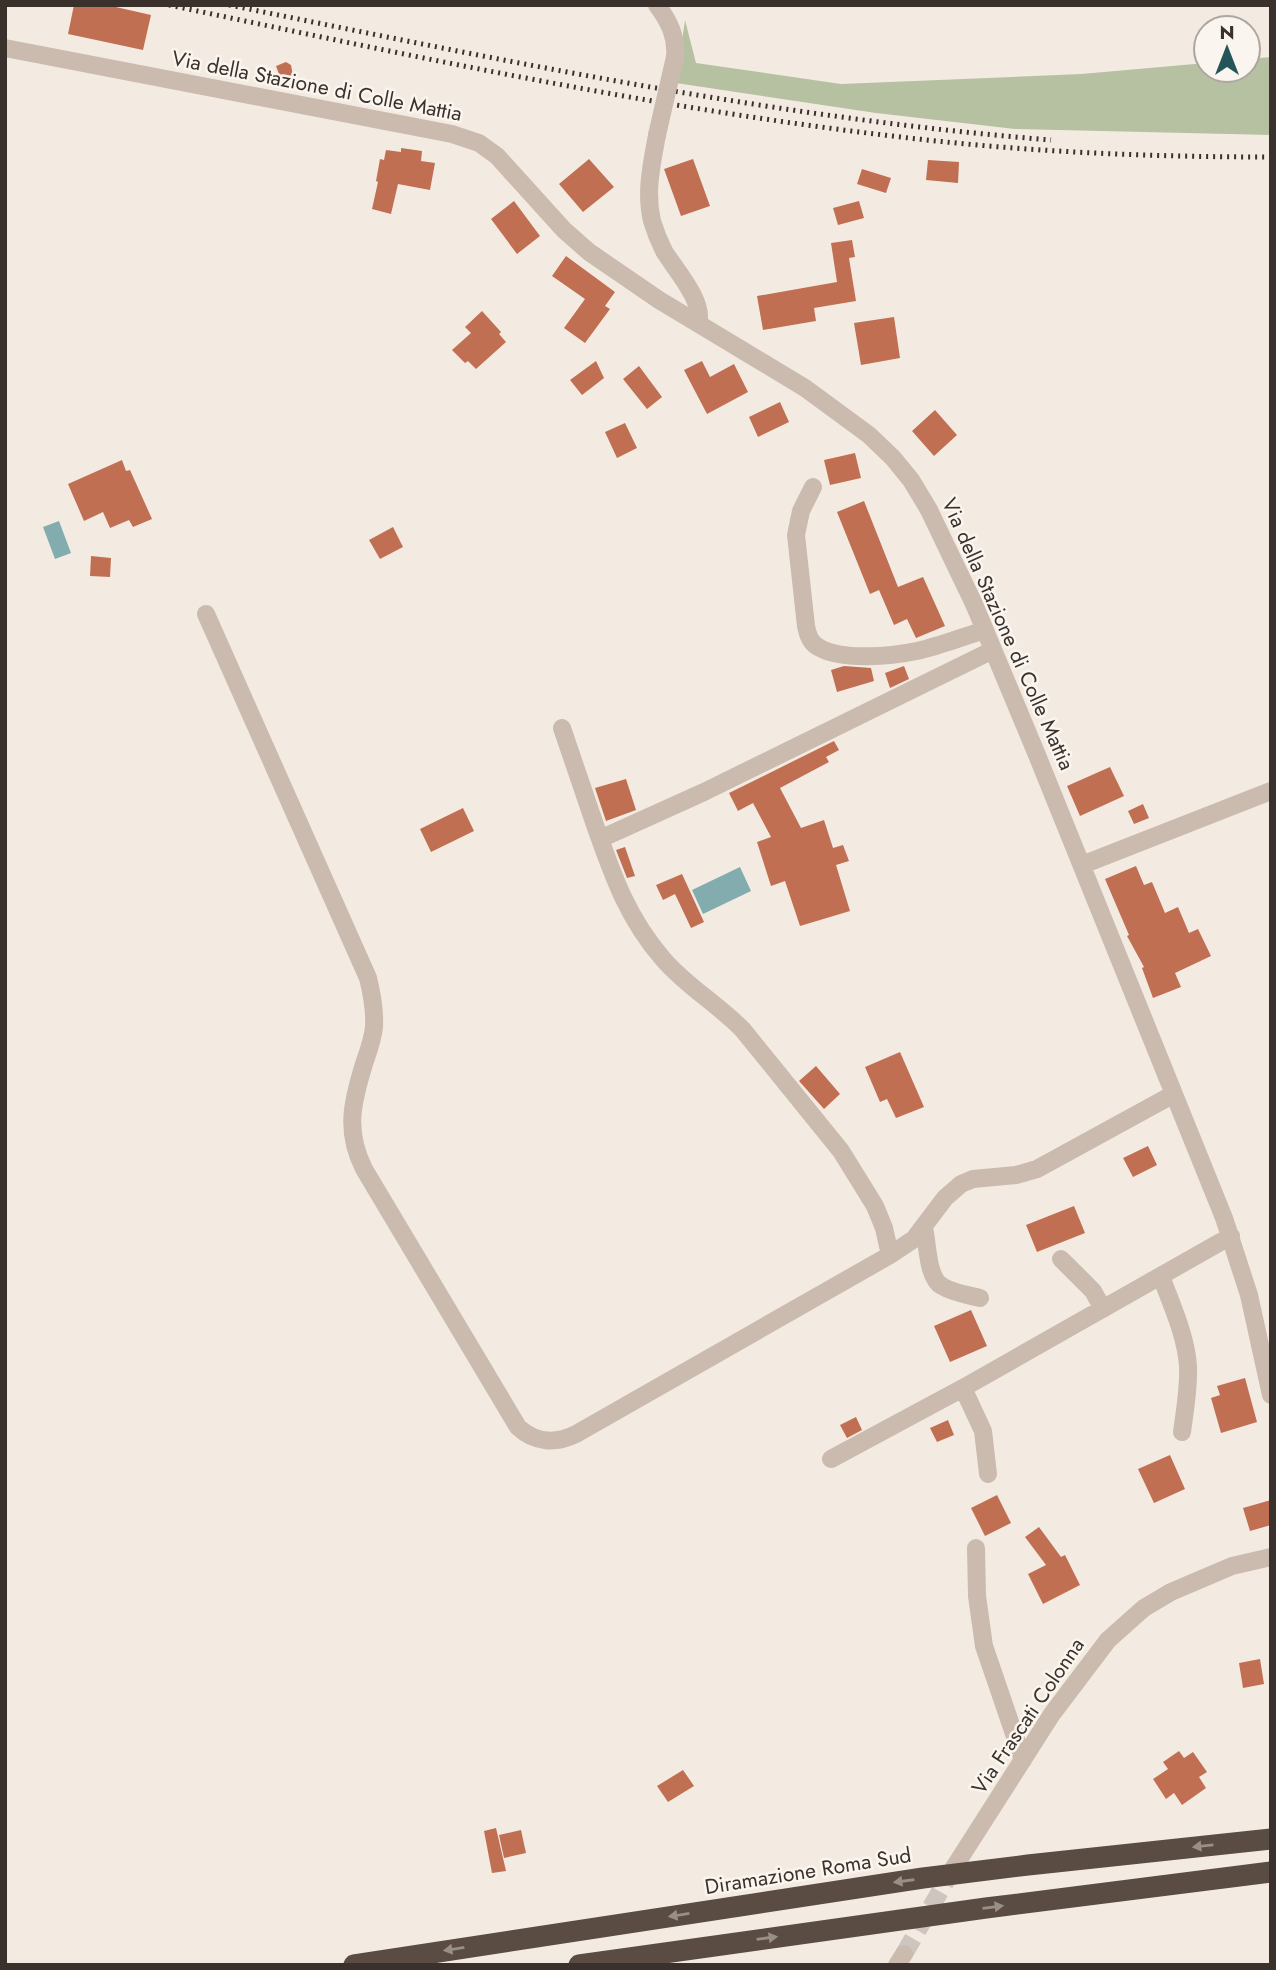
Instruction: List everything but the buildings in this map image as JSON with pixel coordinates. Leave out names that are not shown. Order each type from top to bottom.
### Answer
[{"type":"highway","name":"Diramazione Roma Sud","points":[[354,1965],[923,1878],[1271,1839]]},
{"type":"highway","points":[[579,1965],[986,1908],[1271,1872]]},
{"type":"street","points":[[657,5],[673,33],[675,57],[650,174],[651,214],[662,246],[693,296],[700,318],[698,323]]},
{"type":"street","name":"Via della Stazione di Colle Mattia","points":[[5,48],[452,134],[473,141],[503,161],[555,221],[580,245],[640,288],[805,388],[869,435],[892,458],[911,480],[926,504],[961,575],[1082,865],[1231,1236],[1249,1295],[1271,1395]]},
{"type":"street","points":[[813,487],[801,511],[796,535],[806,626],[814,645],[835,653],[888,654],[925,649],[985,630]]},
{"type":"street","points":[[206,614],[368,978],[374,1008],[373,1033],[355,1091],[352,1110],[352,1133],[360,1162],[519,1427],[529,1435],[541,1440],[560,1440],[576,1434],[914,1240],[948,1194],[961,1184],[973,1179],[1017,1175],[1037,1169],[1174,1094]]},
{"type":"street","points":[[600,839],[704,792],[993,650]]},
{"type":"street","points":[[562,728],[622,899],[634,920],[656,950],[689,986],[743,1030],[841,1151],[875,1206],[884,1228],[890,1255]]},
{"type":"street","points":[[1082,865],[1271,791]]},
{"type":"street","points":[[923,1228],[930,1270],[936,1281],[944,1287],[980,1298]]},
{"type":"street","points":[[831,1459],[963,1388],[1231,1236]]},
{"type":"street","points":[[1061,1259],[1093,1291],[1103,1309]]},
{"type":"street","points":[[1161,1276],[1180,1329],[1188,1363],[1182,1432]]},
{"type":"street","points":[[963,1388],[983,1431],[988,1474]]},
{"type":"street","points":[[976,1549],[977,1596],[984,1646],[1023,1760]]},
{"type":"street","name":"Via Frascati Colonna","points":[[953,1869],[1062,1700],[1095,1655],[1125,1623],[1157,1600],[1199,1579],[1232,1566],[1271,1557]]},
{"type":"green space","points":[[685,20],[696,63],[841,84],[1081,74],[1192,64],[1192,84],[1262,84],[1262,58],[1271,57],[1271,135],[1015,129],[876,113],[676,83]]},
{"type":"water","points":[[59,521],[71,553],[55,559],[43,527]]},
{"type":"water","points":[[740,867],[751,891],[703,914],[692,890]]},
{"type":"tunnel","points":[[904,1954],[953,1869]]},
{"type":"railway","points":[[169,5],[556,84],[848,131],[1068,152],[1271,157]]},
{"type":"railway","points":[[229,5],[536,66],[741,102],[947,130],[1051,140]]}]
